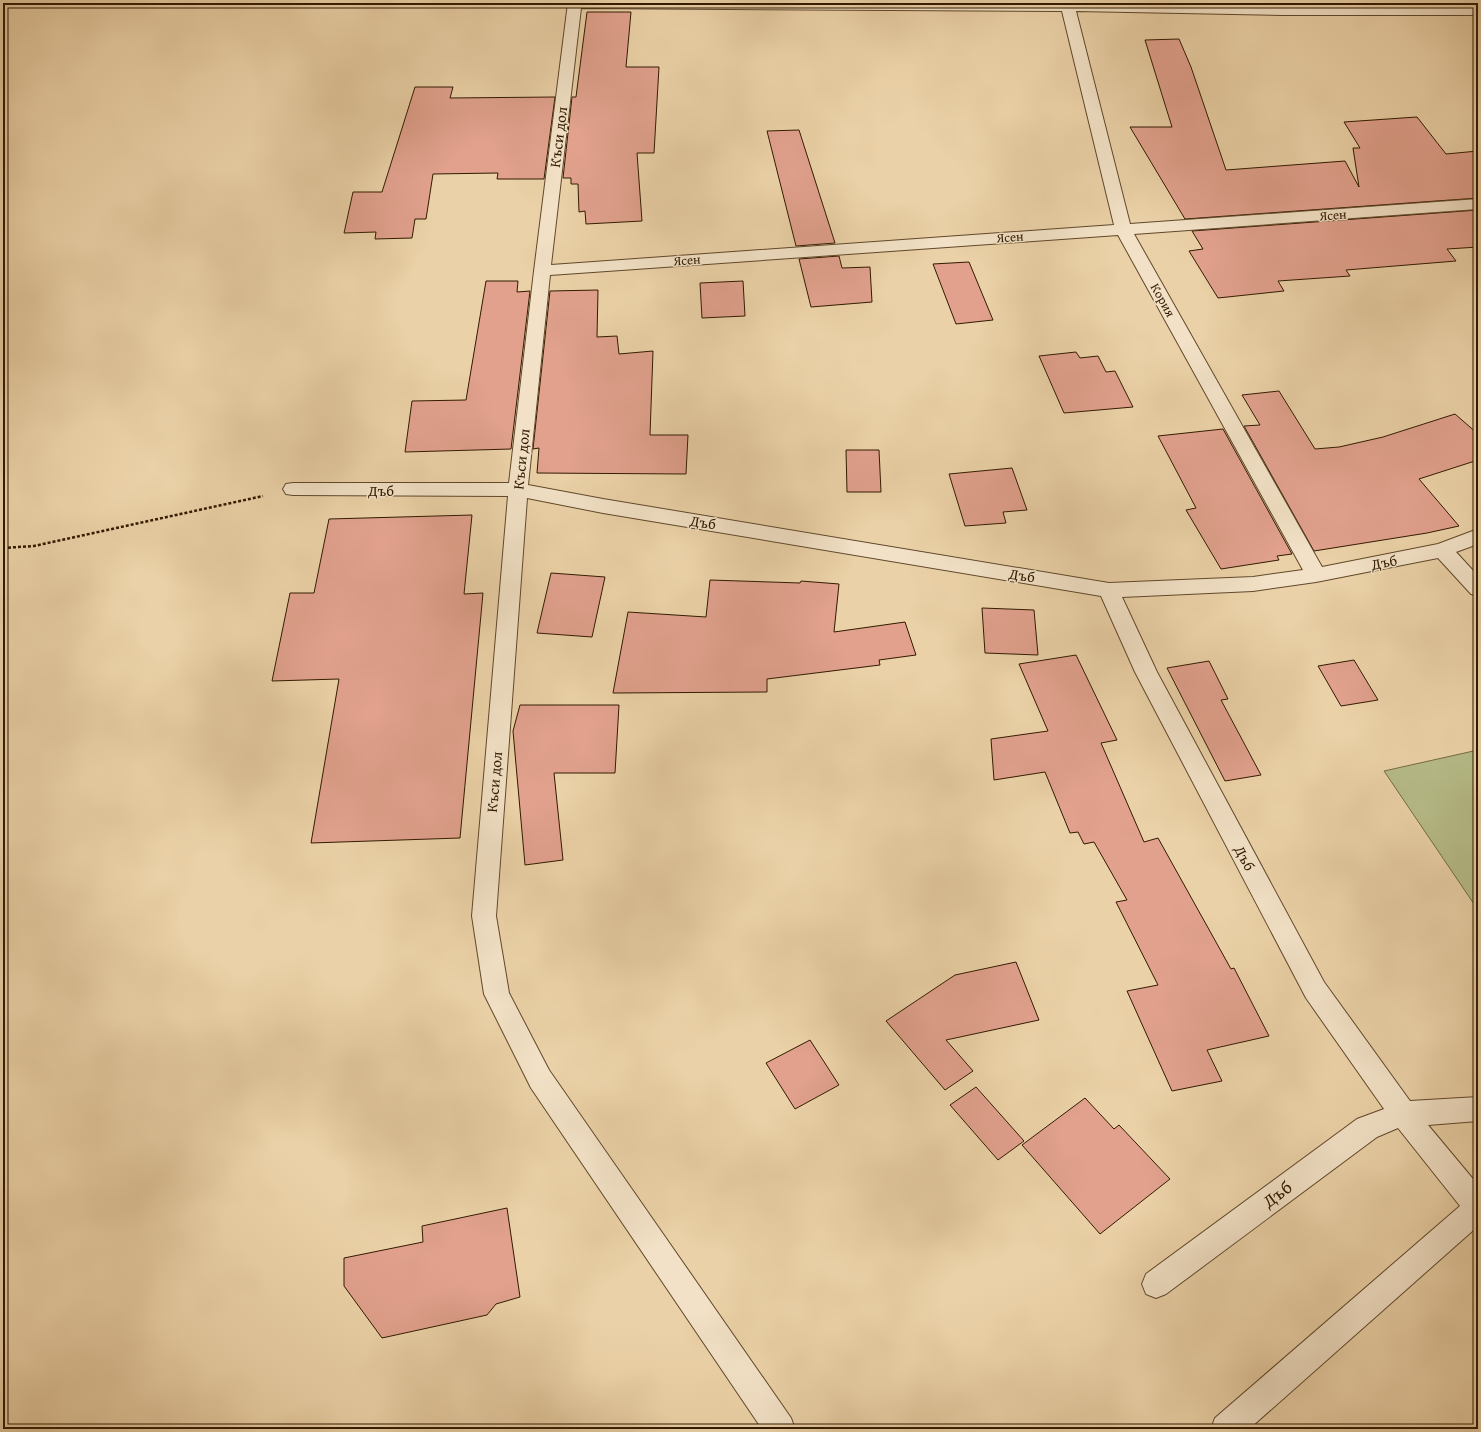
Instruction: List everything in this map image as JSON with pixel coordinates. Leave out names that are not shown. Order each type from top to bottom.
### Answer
[{"type":"street","points":[[575,4],[1373,7],[1478,11]]},
{"type":"street","name":"Къси дол","points":[[575,4],[542,271],[518,490],[484,916],[497,994],[540,1079],[780,1429]]},
{"type":"street","name":"Кория","points":[[1068,5],[1123,229],[1316,575]]},
{"type":"street","name":"Ясен","points":[[542,271],[1478,204]]},
{"type":"street","name":"Дъб","points":[[293,489],[518,490],[603,506],[1109,590],[1253,584],[1316,575],[1442,550],[1478,536]]},
{"type":"street","points":[[1442,550],[1478,589]]},
{"type":"street","name":"Дъб","points":[[1109,590],[1146,672],[1315,990],[1403,1114],[1478,1207]]},
{"type":"street","name":"Дъб","points":[[1156,1284],[1367,1128],[1403,1114],[1478,1109]]},
{"type":"street","points":[[1226,1429],[1478,1207]]},
{"type":"path","points":[[3,548],[34,546],[293,489]]},
{"type":"green space","points":[[1478,750],[1478,910],[1384,771]]},
{"type":"building","points":[[587,12],[631,12],[626,67],[659,67],[654,153],[637,153],[642,221],[586,224],[585,211],[579,212],[578,184],[571,184],[571,178],[563,178],[572,97],[576,97]]},
{"type":"building","points":[[1179,39],[1191,67],[1226,170],[1345,161],[1359,187],[1353,148],[1360,148],[1344,122],[1417,117],[1446,154],[1478,151],[1478,198],[1185,219],[1130,127],[1172,127],[1145,40]]},
{"type":"building","points":[[415,87],[453,87],[450,98],[555,97],[544,179],[497,179],[498,173],[433,174],[426,219],[415,219],[412,238],[375,239],[376,232],[344,233],[353,192],[382,192]]},
{"type":"building","points":[[799,130],[835,243],[796,246],[767,131]]},
{"type":"building","points":[[1478,210],[1478,247],[1447,249],[1456,261],[1346,270],[1350,276],[1278,281],[1284,291],[1218,298],[1189,251],[1203,249],[1192,231]]},
{"type":"building","points":[[839,256],[842,268],[870,267],[872,302],[811,307],[799,259]]},
{"type":"building","points":[[969,262],[993,320],[956,324],[933,264]]},
{"type":"building","points":[[486,281],[518,281],[517,292],[530,291],[511,449],[405,452],[412,401],[466,400]]},
{"type":"building","points":[[743,281],[745,316],[702,318],[700,283]]},
{"type":"building","points":[[598,290],[597,337],[617,336],[619,354],[653,351],[650,435],[688,435],[686,474],[537,473],[539,448],[533,449],[550,291]]},
{"type":"building","points":[[1076,352],[1080,358],[1098,356],[1106,372],[1115,371],[1133,407],[1064,413],[1039,356]]},
{"type":"building","points":[[1279,391],[1315,449],[1339,447],[1383,437],[1455,414],[1478,434],[1478,460],[1419,479],[1459,526],[1427,533],[1314,551],[1244,426],[1260,425],[1242,395]]},
{"type":"building","points":[[1223,429],[1292,554],[1277,556],[1279,560],[1221,569],[1186,510],[1196,508],[1158,436]]},
{"type":"building","points":[[846,450],[879,450],[881,492],[847,492]]},
{"type":"building","points":[[1012,468],[1027,510],[1003,512],[1006,523],[965,526],[949,474]]},
{"type":"building","points":[[472,515],[464,594],[483,593],[460,838],[311,843],[339,679],[272,681],[290,593],[314,593],[329,519]]},
{"type":"building","points":[[551,573],[605,577],[592,637],[537,633]]},
{"type":"building","points":[[710,580],[800,583],[801,581],[839,584],[834,632],[905,622],[916,655],[879,660],[880,665],[767,679],[767,692],[613,693],[628,612],[706,617]]},
{"type":"building","points":[[982,608],[1034,610],[1038,655],[985,653]]},
{"type":"building","points":[[1076,655],[1117,740],[1101,743],[1144,842],[1158,838],[1231,969],[1234,968],[1269,1036],[1207,1050],[1222,1081],[1172,1091],[1127,991],[1158,985],[1116,902],[1127,900],[1094,842],[1084,844],[1078,832],[1070,833],[1045,772],[994,780],[991,739],[1048,731],[1019,664]]},
{"type":"building","points":[[1354,660],[1378,700],[1341,706],[1318,666]]},
{"type":"building","points":[[1209,661],[1228,699],[1221,700],[1261,775],[1225,781],[1167,668]]},
{"type":"building","points":[[520,705],[619,705],[615,773],[554,773],[563,860],[525,865],[513,731]]},
{"type":"building","points":[[1016,962],[1039,1020],[946,1040],[973,1071],[945,1090],[886,1021],[955,975]]},
{"type":"building","points":[[810,1040],[839,1085],[795,1109],[766,1063]]},
{"type":"building","points":[[976,1087],[1024,1141],[998,1160],[950,1105]]},
{"type":"building","points":[[1085,1098],[1114,1129],[1119,1125],[1170,1179],[1100,1234],[1022,1145]]},
{"type":"building","points":[[507,1208],[520,1297],[496,1304],[487,1315],[382,1338],[344,1286],[344,1258],[423,1242],[422,1226]]}]
